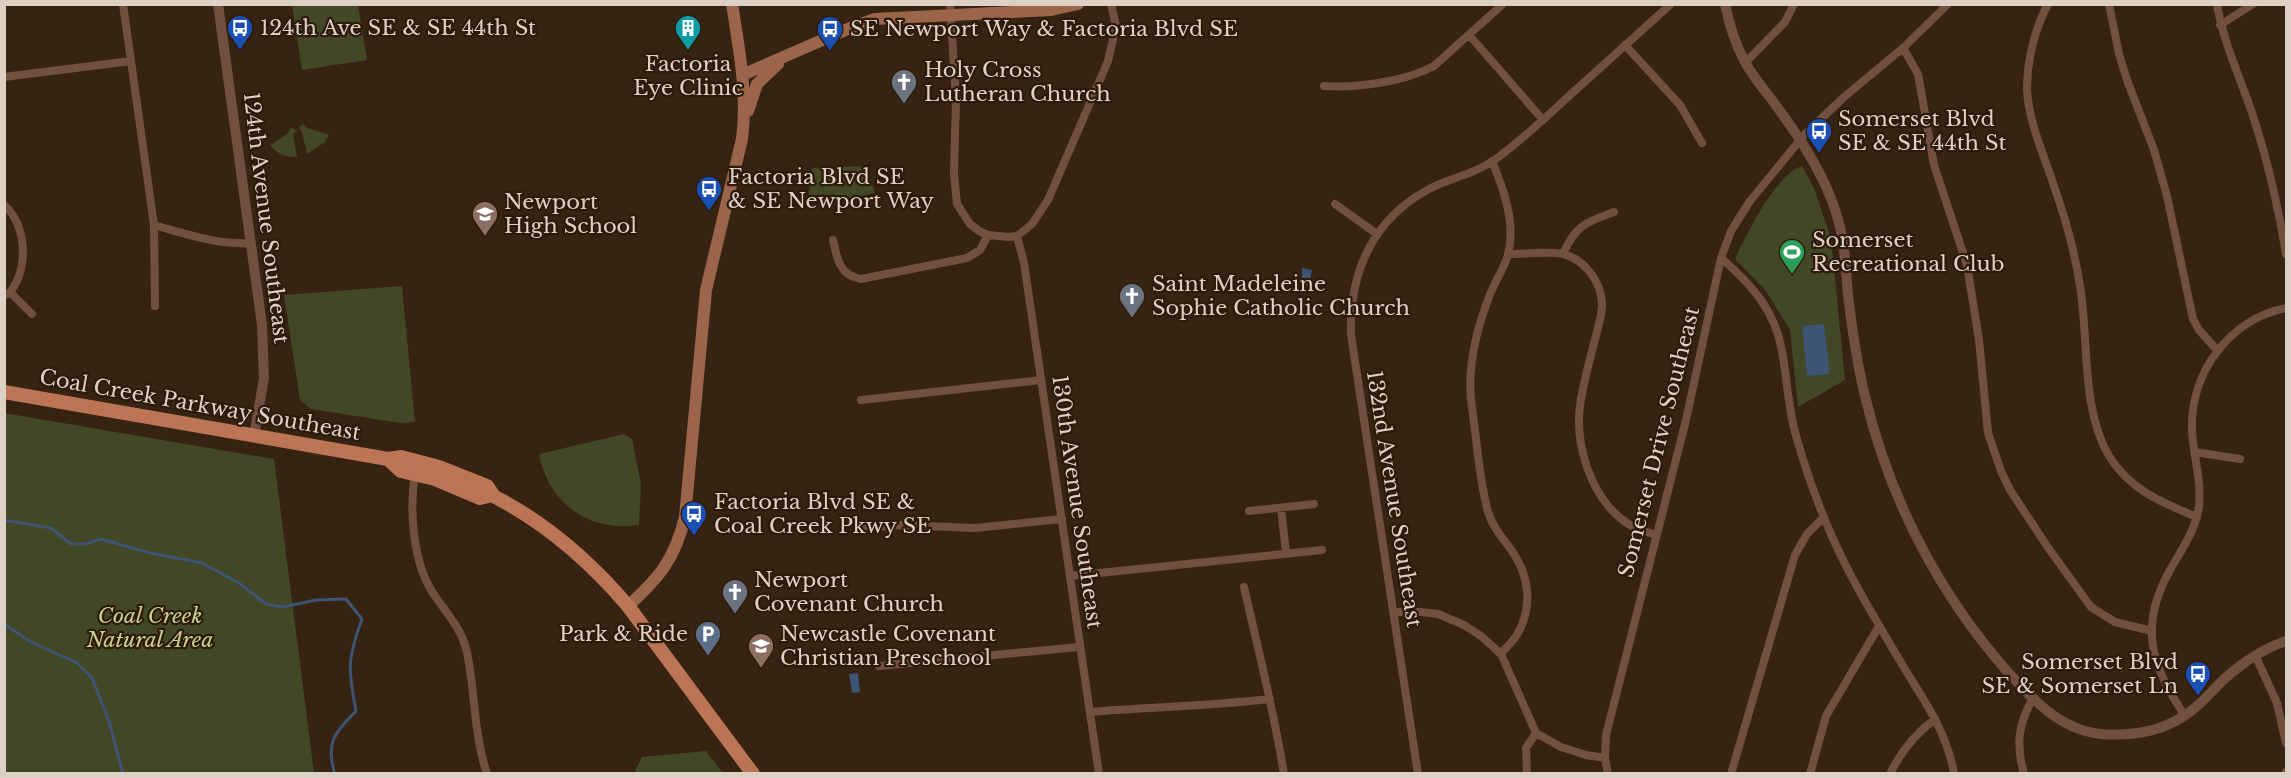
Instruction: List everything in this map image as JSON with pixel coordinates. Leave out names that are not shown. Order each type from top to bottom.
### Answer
[{"type":"main road","points":[[732,4],[742,75],[745,121]]},
{"type":"main road","points":[[742,75],[875,19],[950,10],[1051,10],[1078,4]]},
{"type":"main road","points":[[628,606],[663,572],[680,539],[685,517],[705,290],[745,121],[760,79],[790,54]]},
{"type":"main road","name":"Coal Creek Parkway Southeast","points":[[4,392],[388,459],[401,457],[439,466],[487,486],[493,495],[555,533],[589,563],[628,606],[753,774]]},
{"type":"main road","name":"Coal Creek Parkway Southeast","points":[[388,459],[401,471],[415,474]]},
{"type":"main road","points":[[415,474],[425,470],[433,471],[493,495]]},
{"type":"street","points":[[123,4],[154,225],[155,306]]},
{"type":"street","name":"124th Avenue Southeast","points":[[218,4],[262,325],[265,366],[254,436]]},
{"type":"street","points":[[950,10],[956,117],[955,192],[957,204],[970,224],[987,235],[1008,237],[1017,236],[1032,224],[1048,200],[1108,61],[1116,26],[1111,4]]},
{"type":"street","name":"132nd Avenue Southeast","points":[[1418,774],[1351,335],[1351,302],[1356,275],[1362,258],[1377,234],[1410,201],[1431,188],[1492,161],[1543,120],[1671,4]]},
{"type":"street","points":[[1725,4],[1733,36],[1744,63],[1800,141],[1826,185],[1840,225],[1845,244],[1853,343],[1877,442],[1890,480],[1943,586],[1965,619],[2032,700],[2060,720],[2080,729],[2100,734],[2147,731],[2185,716],[2224,679],[2255,655],[2286,641]]},
{"type":"street","points":[[1744,63],[1785,22],[1794,4]]},
{"type":"street","name":"Somerset Drive Southeast","points":[[1608,774],[1605,758],[1606,735],[1686,420],[1725,245],[1740,214],[1800,141],[1844,97],[1903,48],[1948,4]]},
{"type":"street","points":[[2048,4],[2036,34],[2027,89],[2036,131],[2060,203],[2080,285],[2086,327],[2091,401],[2097,431],[2109,455],[2134,485],[2164,504],[2197,517]]},
{"type":"street","points":[[2109,4],[2124,71],[2154,150],[2168,196],[2193,319],[2199,330],[2217,350]]},
{"type":"street","points":[[2217,4],[2220,25],[2258,130],[2279,212],[2286,254]]},
{"type":"street","points":[[2220,25],[2253,4]]},
{"type":"street","points":[[1324,86],[1341,87],[1411,76],[1434,66],[1503,5]]},
{"type":"street","points":[[1470,36],[1543,120]]},
{"type":"street","points":[[1626,45],[1680,105],[1702,143]]},
{"type":"street","points":[[1903,48],[1918,74],[1934,165],[1967,265],[1979,340],[1988,433],[2001,471],[2010,490],[2043,540],[2091,607],[2115,622],[2152,631]]},
{"type":"street","points":[[4,77],[131,61]]},
{"type":"street","points":[[1492,161],[1507,201],[1510,222],[1508,254],[1480,323],[1473,350],[1470,377],[1471,402],[1488,513],[1498,533],[1513,552],[1522,569],[1527,587],[1524,621],[1518,635],[1501,654]]},
{"type":"street","points":[[1335,204],[1377,234]]},
{"type":"street","points":[[4,205],[14,215],[20,231],[22,271],[19,280],[7,294],[32,314]]},
{"type":"street","points":[[1563,254],[1570,237],[1576,230],[1594,219],[1614,212]]},
{"type":"street","points":[[154,225],[206,240],[237,244],[251,243]]},
{"type":"street","points":[[833,240],[842,270],[853,278],[861,279],[968,258],[980,250],[987,235]]},
{"type":"street","name":"130th Avenue Southeast","points":[[1017,236],[1024,263],[1099,774]]},
{"type":"street","points":[[1508,254],[1563,254],[1589,270],[1594,278],[1602,308],[1581,402],[1581,437],[1586,463],[1595,485],[1613,510],[1628,524],[1656,535]]},
{"type":"street","points":[[1721,258],[1755,291],[1774,321],[1782,350],[1794,430],[1824,517],[1879,626],[1935,719],[1950,752],[1954,774]]},
{"type":"street","points":[[2185,716],[2161,678],[2153,650],[2152,631],[2162,587],[2187,543],[2197,517],[2199,486],[2192,430],[2193,406],[2197,388],[2217,350],[2246,323],[2258,316],[2286,308]]},
{"type":"street","points":[[861,400],[1041,380]]},
{"type":"street","points":[[2195,453],[2240,459]]},
{"type":"street","points":[[415,474],[411,494],[411,512],[420,562],[429,586],[452,617],[463,638],[487,774]]},
{"type":"street","points":[[1249,511],[1314,504]]},
{"type":"street","points":[[1281,507],[1286,553]]},
{"type":"street","points":[[1731,774],[1795,555],[1807,534],[1824,517]]},
{"type":"street","points":[[864,528],[902,525],[975,528],[1062,519]]},
{"type":"street","points":[[1070,576],[1322,550]]},
{"type":"street","points":[[1244,586],[1270,699],[1284,774]]},
{"type":"street","points":[[1394,612],[1421,612],[1451,619],[1481,636],[1501,654],[1536,733],[1561,747],[1605,758]]},
{"type":"street","points":[[1810,774],[1826,716],[1879,626]]},
{"type":"street","points":[[879,666],[1079,647]]},
{"type":"street","points":[[2255,655],[2277,703],[2286,743]]},
{"type":"street","points":[[1090,712],[1164,705],[1213,705],[1270,699]]},
{"type":"street","points":[[2024,774],[2018,739],[2024,714],[2032,700]]},
{"type":"street","points":[[1890,774],[1911,740],[1935,719]]},
{"type":"street","points":[[1527,774],[1526,747],[1536,733]]},
{"type":"green space","points":[[292,5],[358,5],[367,60],[302,70]]},
{"type":"green space","points":[[303,124],[307,128],[329,135],[325,142],[307,154],[299,127]]},
{"type":"green space","points":[[291,128],[296,130],[293,135],[297,157],[282,155],[270,145],[287,134]]},
{"type":"green space","points":[[865,166],[875,193],[846,199],[808,200],[812,168]]},
{"type":"green space","name":"Somerset Recreational Club","points":[[1802,166],[1814,188],[1831,238],[1845,380],[1798,407],[1790,330],[1766,291],[1735,259],[1754,221],[1772,193],[1792,172]]},
{"type":"green space","points":[[402,286],[415,422],[400,423],[311,409],[300,400],[284,295]]},
{"type":"green space","name":"Coal Creek Natural Area","points":[[4,413],[274,459],[314,773],[5,773]]},
{"type":"green space","points":[[624,434],[632,439],[641,484],[639,525],[604,524],[588,519],[561,500],[551,487],[539,454]]},
{"type":"green space","points":[[706,751],[723,773],[634,773],[642,757]]},
{"type":"water","points":[[1302,268],[1312,270],[1309,286],[1302,283]]},
{"type":"water","points":[[1824,324],[1830,374],[1807,376],[1802,326]]},
{"type":"water","points":[[858,673],[860,692],[852,693],[849,674]]},
{"type":"waterway","points":[[4,520],[51,528],[71,544],[85,544],[101,539],[150,553],[202,563],[239,583],[266,604],[283,607],[316,600],[346,599],[362,619],[350,665],[356,711],[337,732],[334,739],[331,754],[335,774]]},
{"type":"waterway","points":[[4,624],[31,642],[77,663],[92,678],[109,721],[123,774]]},
{"type":"place","name":"124th Ave SE & SE 44th St","points":[[240,51]]},
{"type":"place","name":"Factoria Eye Clinic","points":[[688,51]]},
{"type":"place","name":"SE Newport Way & Factoria Blvd SE","points":[[830,52]]},
{"type":"place","name":"Holy Cross Lutheran Church","points":[[904,105]]},
{"type":"place","name":"Somerset Blvd SE & SE 44th St","points":[[1819,154]]},
{"type":"place","name":"Factoria Blvd SE & SE Newport Way","points":[[709,212]]},
{"type":"place","name":"Newport High School","points":[[485,237]]},
{"type":"place","name":"Somerset Recreational Club","points":[[1792,275]]},
{"type":"place","name":"Saint Madeleine Sophie Catholic Church","points":[[1132,319]]},
{"type":"place","name":"Factoria Blvd SE & Coal Creek Pkwy SE","points":[[694,537]]},
{"type":"place","name":"Newport Covenant Church","points":[[735,615]]},
{"type":"place","name":"Park & Ride","points":[[708,657]]},
{"type":"place","name":"Newcastle Covenant Christian Preschool","points":[[761,669]]},
{"type":"place","name":"Somerset Blvd SE & Somerset Ln","points":[[2198,697]]}]
